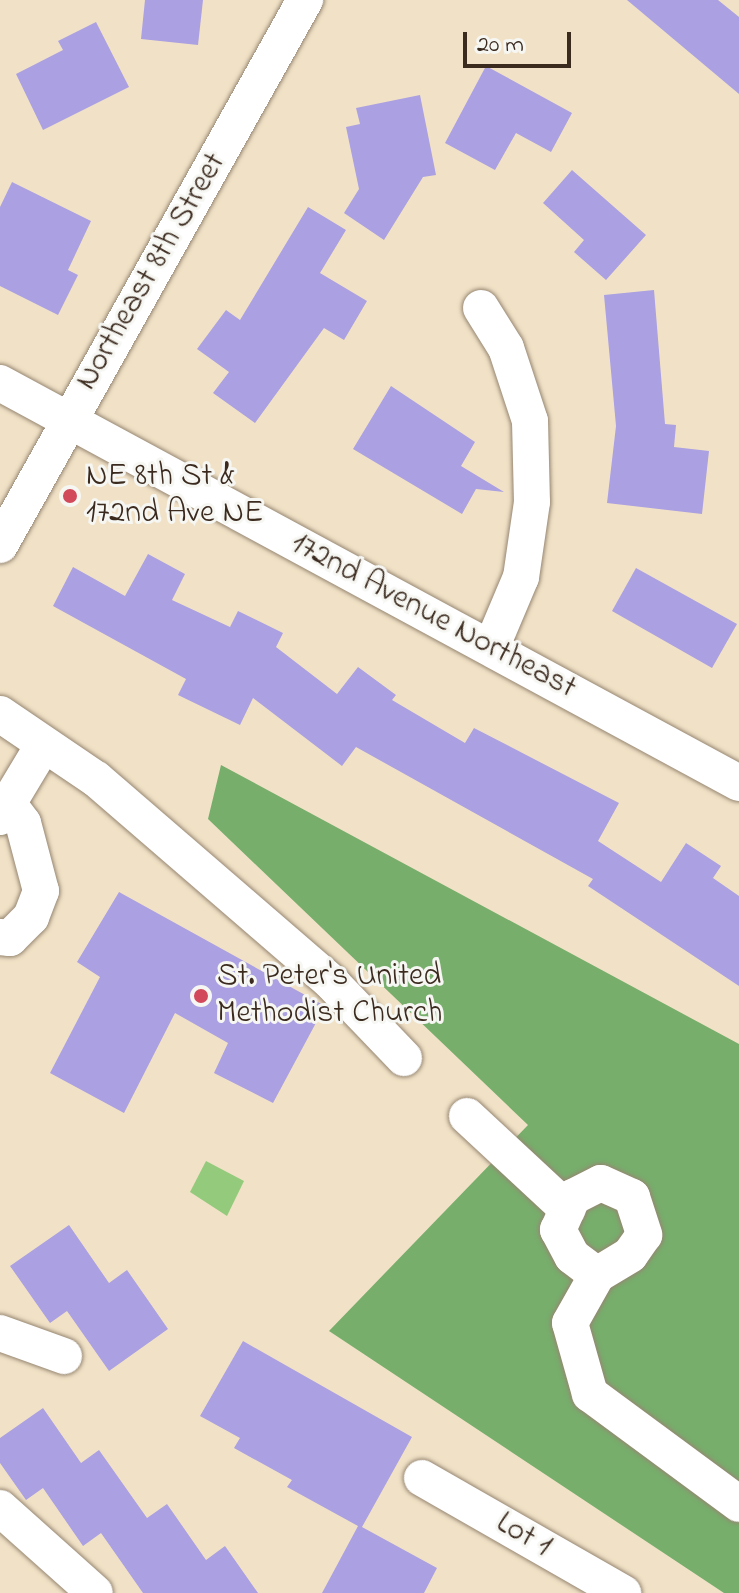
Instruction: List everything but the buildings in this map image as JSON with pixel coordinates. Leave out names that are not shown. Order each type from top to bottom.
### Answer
[{"type":"street","name":"Northeast 8th Street","points":[[0,545],[305,0]]},
{"type":"street","points":[[481,308],[506,348],[530,421],[532,502],[521,577],[491,648]]},
{"type":"street","name":"172nd Avenue Northeast","points":[[0,383],[739,783]]},
{"type":"street","points":[[0,714],[42,747],[96,779],[332,983],[404,1058]]},
{"type":"street","points":[[0,937],[10,938],[31,917],[41,891],[23,823],[5,812],[42,747]]},
{"type":"street","points":[[467,1116],[567,1209]]},
{"type":"street","points":[[597,1275],[572,1256],[558,1230],[573,1197],[601,1183],[632,1197],[644,1235],[630,1255],[597,1275],[570,1323],[590,1394],[739,1504]]},
{"type":"street","points":[[0,1333],[64,1356]]},
{"type":"street","name":"Lot 1","points":[[422,1478],[623,1593]]},
{"type":"street","points":[[0,1508],[95,1593]]},
{"type":"green space","points":[[221,765],[739,1044],[739,1593],[724,1593],[329,1331],[528,1125],[208,819]]},
{"type":"green space","points":[[206,1161],[244,1181],[227,1216],[190,1192]]},
{"type":"place","name":"NE 8th St & 172nd Ave NE","points":[[70,496]]},
{"type":"place","name":"St. Peter's United Methodist Church","points":[[201,996]]}]
